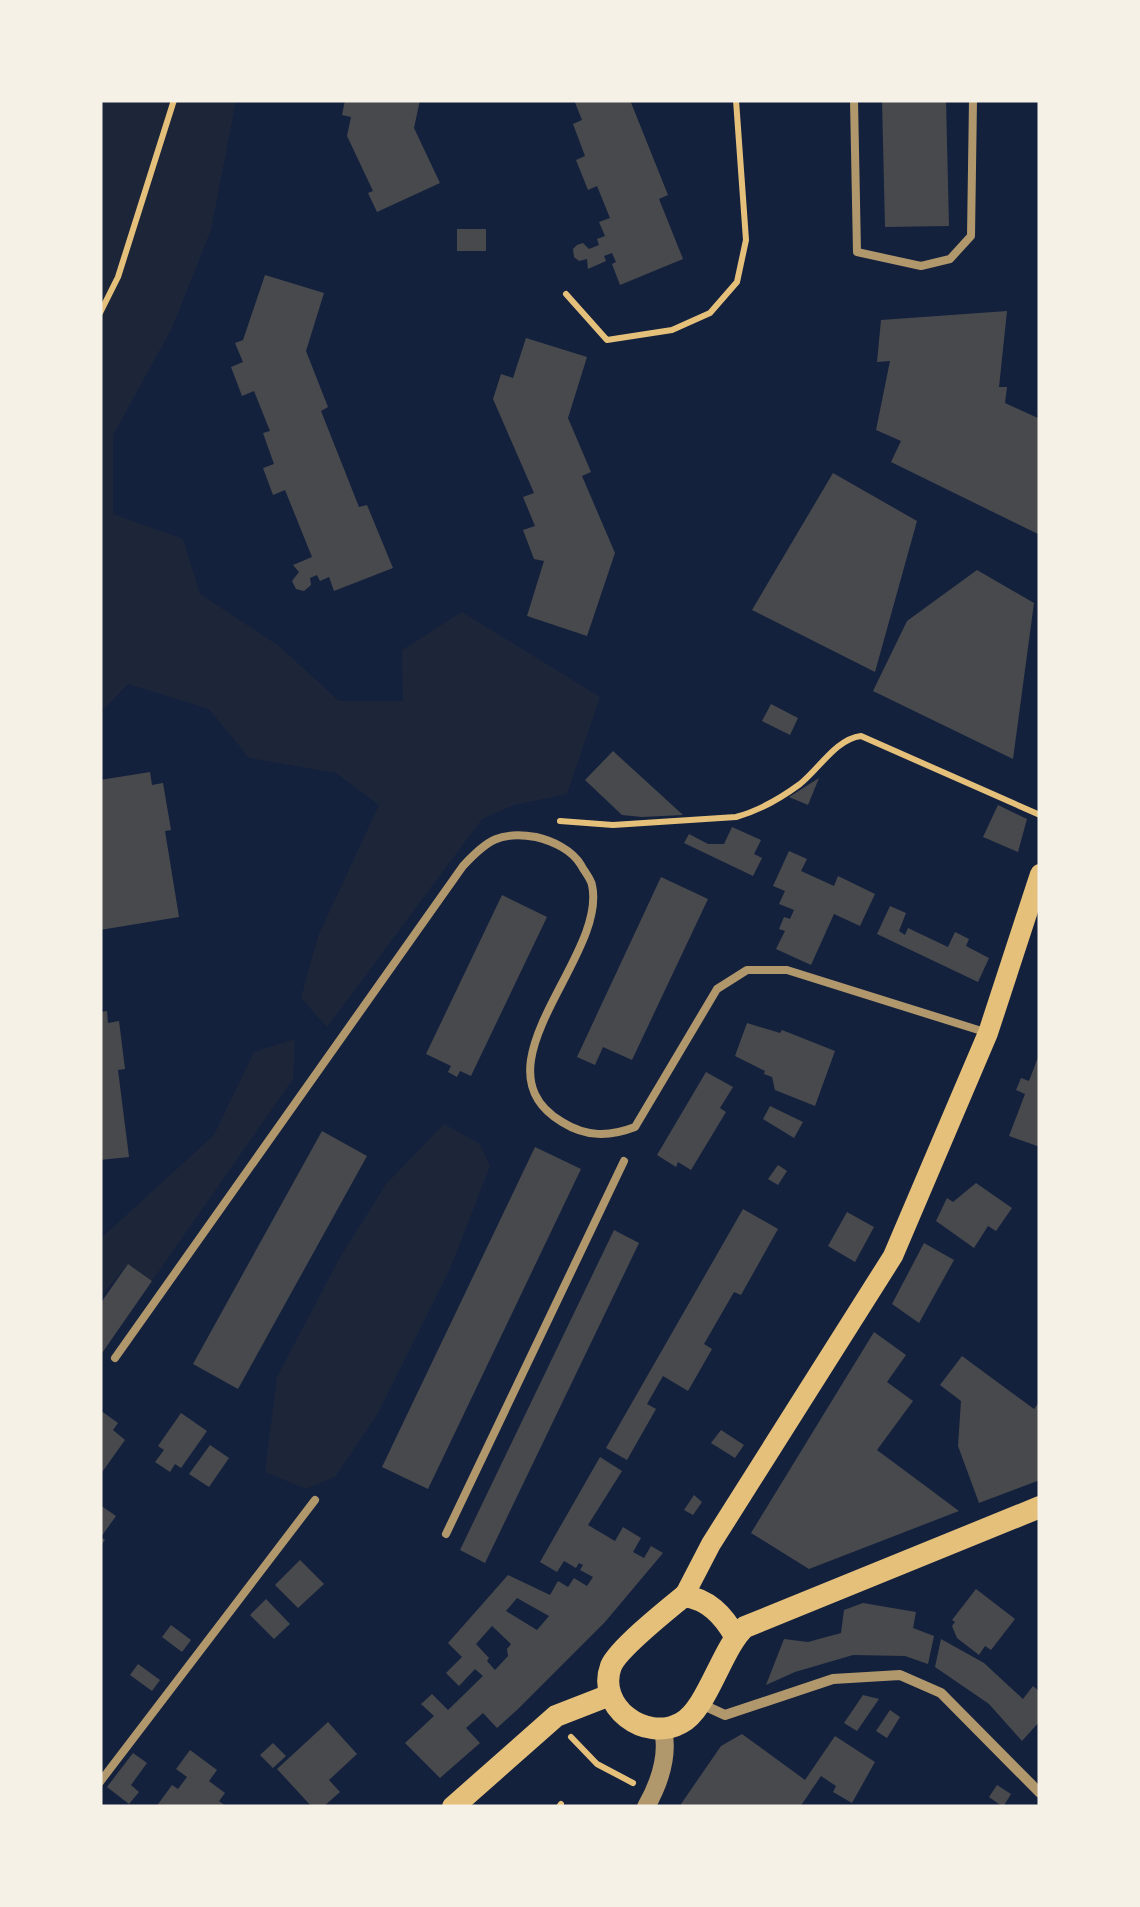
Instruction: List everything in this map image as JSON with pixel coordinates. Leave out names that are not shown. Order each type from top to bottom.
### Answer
[{"type":"main road","points":[[1040,874],[988,1033],[893,1256],[711,1544],[684,1596],[612,1662],[607,1684],[610,1695],[622,1713],[642,1727],[663,1730],[684,1722],[726,1660],[735,1636],[744,1628],[1040,1507]]},
{"type":"main road","points":[[684,1596],[700,1598],[714,1608],[735,1636]]},
{"type":"main road","points":[[453,1807],[556,1716],[610,1695]]},
{"type":"street","points":[[698,1703],[725,1715],[833,1678],[900,1675],[942,1693],[1040,1793]]},
{"type":"street","points":[[646,1807],[658,1787],[666,1743],[663,1730]]},
{"type":"lane","points":[[854,100],[857,252],[921,266],[950,260],[971,236],[974,100]]},
{"type":"lane","points":[[115,1358],[464,866],[486,841],[519,834],[551,840],[577,858],[592,884],[591,918],[531,1052],[528,1078],[538,1102],[561,1122],[591,1134],[612,1136],[635,1127],[717,989],[746,970],[787,970],[988,1033]]},
{"type":"lane","points":[[446,1534],[624,1161]]},
{"type":"lane","points":[[100,1782],[315,1500]]},
{"type":"path","points":[[100,312],[118,277],[174,100]]},
{"type":"path","points":[[566,294],[607,340],[672,330],[710,313],[736,282],[746,240],[736,100]]},
{"type":"path","points":[[519,834],[538,819],[613,825],[736,817],[797,786],[848,738],[860,736],[1040,815]]},
{"type":"path","points":[[556,1716],[597,1764],[630,1782],[658,1787]]},
{"type":"shaded area","points":[[100,100],[236,100],[211,230],[172,328],[113,435],[113,514],[183,539],[200,594],[279,646],[339,701],[403,701],[402,650],[462,612],[600,697],[567,794],[514,805],[482,819],[327,1027],[301,998],[318,936],[379,805],[336,773],[249,758],[209,709],[128,684],[100,713]]},
{"type":"shaded area","points":[[295,1039],[293,1079],[152,1281],[128,1264],[100,1298],[100,1239],[214,1135],[254,1052]]},
{"type":"shaded area","points":[[444,1124],[480,1144],[490,1166],[450,1269],[378,1413],[335,1477],[306,1489],[265,1472],[277,1377],[339,1259],[386,1184]]},
{"type":"building","points":[[345,100],[420,100],[414,128],[440,183],[377,212],[368,193],[373,191],[347,136],[351,117],[342,115]]},
{"type":"building","points":[[574,100],[630,100],[668,195],[659,199],[683,259],[620,285],[612,253],[604,256],[606,261],[588,269],[587,259],[579,261],[574,257],[577,245],[583,243],[589,249],[599,245],[597,239],[605,236],[599,222],[610,218],[597,186],[588,190],[576,160],[585,156],[573,124],[582,120]]},
{"type":"building","points":[[882,100],[946,100],[949,226],[885,227]]},
{"type":"building","points":[[457,229],[486,229],[486,251],[457,251]]},
{"type":"building","points":[[265,275],[324,293],[306,351],[328,407],[321,411],[359,507],[367,505],[393,568],[334,591],[329,577],[320,581],[317,575],[310,578],[311,585],[304,591],[296,589],[292,581],[299,572],[293,565],[312,557],[285,490],[273,495],[263,468],[274,464],[263,433],[270,431],[254,391],[242,396],[231,367],[243,362],[235,343],[243,340]]},
{"type":"building","points":[[1007,311],[999,387],[1007,387],[1005,403],[1040,419],[1040,535],[891,462],[901,441],[876,430],[890,361],[877,362],[881,320]]},
{"type":"building","points":[[526,338],[587,357],[568,418],[591,472],[582,476],[615,553],[587,636],[527,616],[544,561],[534,559],[523,530],[535,526],[523,497],[534,493],[493,399],[501,374],[513,378]]},
{"type":"building","points":[[833,473],[917,521],[875,672],[752,610]]},
{"type":"building","points":[[977,570],[1034,603],[1013,759],[873,691],[907,621]]},
{"type":"building","points":[[771,704],[798,718],[790,735],[762,721]]},
{"type":"building","points":[[613,751],[683,815],[622,815],[585,780]]},
{"type":"building","points":[[150,772],[152,785],[163,783],[171,830],[165,831],[179,917],[100,930],[100,780]]},
{"type":"building","points":[[819,778],[808,805],[789,797]]},
{"type":"building","points":[[998,805],[1027,819],[1018,852],[983,837]]},
{"type":"building","points":[[732,827],[761,840],[754,854],[762,858],[753,876],[684,843],[689,834],[708,844],[724,844]]},
{"type":"building","points":[[789,851],[807,859],[801,871],[834,886],[838,876],[875,894],[860,926],[834,914],[811,965],[776,949],[785,931],[779,929],[784,917],[790,919],[794,910],[779,904],[785,891],[773,886]]},
{"type":"building","points":[[661,877],[708,899],[632,1060],[603,1047],[595,1065],[577,1057]]},
{"type":"building","points":[[502,895],[547,917],[471,1076],[460,1071],[457,1077],[448,1072],[451,1066],[426,1054]]},
{"type":"building","points":[[890,906],[906,913],[899,931],[905,935],[908,928],[948,947],[955,932],[969,939],[966,946],[989,958],[978,982],[877,934]]},
{"type":"building","points":[[107,1011],[108,1023],[119,1021],[125,1069],[118,1070],[129,1157],[100,1160],[100,1012]]},
{"type":"building","points":[[747,1023],[780,1033],[782,1030],[835,1051],[815,1106],[775,1090],[772,1077],[765,1071],[735,1056]]},
{"type":"building","points":[[1040,1052],[1040,1147],[1009,1136],[1025,1094],[1016,1090],[1021,1078],[1029,1081]]},
{"type":"building","points":[[706,1072],[733,1087],[720,1108],[726,1112],[691,1170],[678,1162],[676,1167],[657,1155]]},
{"type":"building","points":[[770,1106],[803,1122],[794,1138],[763,1119]]},
{"type":"building","points":[[322,1131],[367,1156],[238,1389],[193,1364]]},
{"type":"building","points":[[535,1147],[581,1169],[428,1489],[382,1467]]},
{"type":"building","points":[[778,1165],[787,1171],[778,1185],[768,1179]]},
{"type":"building","points":[[976,1183],[1012,1208],[996,1231],[988,1226],[974,1248],[936,1221],[947,1198],[953,1202]]},
{"type":"building","points":[[743,1209],[778,1229],[741,1295],[734,1292],[704,1344],[712,1349],[688,1391],[663,1376],[647,1404],[656,1409],[627,1460],[606,1448]]},
{"type":"building","points":[[847,1212],[874,1227],[855,1262],[828,1246]]},
{"type":"building","points":[[614,1230],[639,1243],[485,1563],[460,1550]]},
{"type":"building","points":[[924,1243],[954,1260],[919,1323],[892,1304]]},
{"type":"building","points":[[128,1264],[152,1281],[100,1356],[100,1304]]},
{"type":"building","points":[[874,1332],[906,1355],[887,1382],[913,1401],[877,1450],[959,1511],[809,1569],[751,1533]]},
{"type":"building","points":[[962,1356],[1034,1409],[1040,1401],[1040,1480],[979,1503],[958,1446],[961,1401],[940,1385]]},
{"type":"building","points":[[100,1410],[118,1423],[113,1430],[125,1440],[100,1475]]},
{"type":"building","points":[[181,1413],[207,1431],[181,1468],[175,1464],[170,1472],[155,1462],[164,1450],[158,1446]]},
{"type":"building","points":[[721,1430],[744,1445],[735,1458],[711,1443]]},
{"type":"building","points":[[210,1445],[229,1458],[209,1487],[189,1474]]},
{"type":"building","points":[[600,1457],[622,1471],[588,1525],[615,1541],[623,1527],[641,1538],[633,1552],[644,1558],[651,1546],[663,1553],[605,1622],[497,1728],[483,1713],[466,1728],[480,1743],[440,1778],[405,1743],[434,1716],[421,1704],[432,1694],[448,1710],[483,1676],[475,1669],[459,1686],[446,1673],[462,1657],[448,1643],[508,1575],[550,1595],[558,1581],[568,1587],[574,1578],[587,1586],[593,1577],[580,1570],[583,1565],[579,1563],[576,1568],[564,1561],[557,1572],[540,1562]],"holes":[[[517,1598],[549,1616],[537,1630],[506,1611]],[[492,1626],[511,1644],[508,1656],[495,1670],[476,1644]]]},
{"type":"building","points":[[694,1495],[702,1502],[693,1515],[684,1510]]},
{"type":"building","points":[[100,1505],[116,1516],[101,1537],[105,1540],[100,1547]]},
{"type":"building","points":[[300,1560],[324,1584],[298,1608],[275,1585]]},
{"type":"building","points":[[976,1589],[1015,1619],[991,1650],[985,1646],[979,1655],[957,1638],[952,1626],[952,1620]]},
{"type":"building","points":[[266,1599],[290,1624],[274,1639],[250,1615]]},
{"type":"building","points":[[863,1603],[916,1612],[913,1628],[934,1636],[928,1664],[905,1656],[853,1655],[766,1685],[784,1639],[808,1642],[841,1633],[844,1610]]},
{"type":"building","points":[[171,1625],[191,1640],[182,1652],[162,1637]]},
{"type":"building","points":[[941,1639],[984,1663],[1023,1699],[1033,1686],[1040,1692],[1040,1721],[1022,1741],[989,1704],[935,1667]]},
{"type":"building","points":[[138,1664],[160,1680],[152,1691],[130,1675]]},
{"type":"building","points":[[863,1695],[879,1699],[857,1731],[844,1723]]},
{"type":"building","points":[[890,1710],[900,1717],[887,1738],[876,1731]]},
{"type":"building","points":[[328,1722],[357,1754],[329,1780],[340,1792],[323,1807],[312,1807],[277,1769]]},
{"type":"building","points":[[742,1734],[805,1780],[835,1736],[875,1762],[852,1803],[833,1792],[836,1786],[821,1776],[800,1807],[679,1807],[721,1746]]},
{"type":"building","points":[[273,1743],[286,1756],[273,1768],[260,1755]]},
{"type":"building","points":[[190,1750],[217,1770],[209,1781],[225,1793],[219,1801],[227,1807],[156,1807],[172,1785],[178,1789],[187,1777],[176,1769]]},
{"type":"building","points":[[133,1753],[147,1763],[131,1785],[139,1792],[129,1804],[107,1787]]},
{"type":"building","points":[[997,1785],[1011,1794],[1003,1807],[989,1797]]}]
